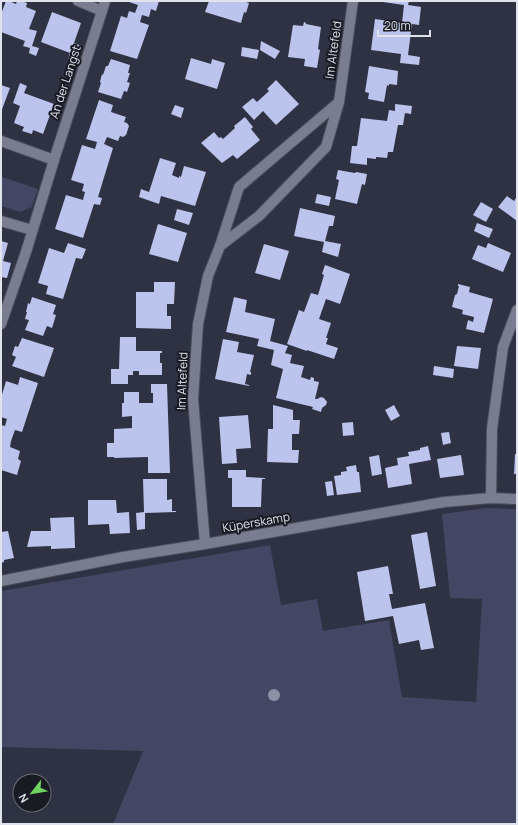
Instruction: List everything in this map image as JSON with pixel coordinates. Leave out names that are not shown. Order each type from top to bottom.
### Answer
[{"type":"street","name":"An der Langst","points":[[1,324],[26,252],[103,6],[78,1]]},
{"type":"street","name":"Im Altefeld","points":[[220,246],[259,216],[326,147],[339,102],[354,1]]},
{"type":"street","name":"Im Altefeld","points":[[205,544],[193,399],[198,324],[208,276],[220,246],[239,187],[339,102]]},
{"type":"street","points":[[1,141],[54,160]]},
{"type":"street","points":[[1,221],[32,230]]},
{"type":"street","points":[[490,498],[492,429],[503,347],[517,310]]},
{"type":"street","name":"Küperskamp","points":[[1,581],[123,557],[444,502],[490,498],[517,499]]},
{"type":"shaded area","points":[[2,177],[38,189],[32,207],[20,212],[1,206]]},
{"type":"shaded area","points":[[486,508],[517,509],[517,824],[113,824],[143,751],[1,747],[1,591],[270,545],[281,605],[317,599],[323,631],[389,620],[402,697],[476,702],[482,599],[450,598],[442,514]]},
{"type":"building","points":[[6,1],[16,4],[17,1],[27,3],[26,7],[36,11],[29,29],[37,31],[32,46],[39,48],[36,56],[29,53],[30,48],[23,46],[25,41],[1,32],[1,14]]},
{"type":"building","points":[[126,1],[159,1],[156,11],[151,9],[149,17],[142,15],[140,22],[149,25],[137,59],[110,51],[121,16],[127,18],[129,11],[135,13],[138,5]]},
{"type":"building","points":[[209,1],[243,1],[249,3],[246,13],[244,12],[241,23],[205,12]]},
{"type":"building","points":[[383,1],[409,1],[408,5],[421,7],[419,25],[412,24],[408,55],[420,57],[419,65],[400,63],[401,54],[371,50],[375,19],[402,23],[404,5]]},
{"type":"building","points":[[52,12],[81,23],[74,43],[81,46],[75,63],[68,60],[70,53],[41,42]]},
{"type":"building","points":[[304,22],[306,24],[321,27],[318,49],[320,50],[317,68],[304,66],[305,59],[288,57],[293,25],[303,26]]},
{"type":"building","points":[[261,41],[280,51],[275,59],[260,50]]},
{"type":"building","points":[[242,47],[259,50],[257,59],[241,56]]},
{"type":"building","points":[[191,58],[211,64],[212,59],[225,63],[217,89],[185,79]]},
{"type":"building","points":[[111,59],[130,65],[128,73],[130,73],[127,82],[130,83],[127,92],[124,91],[121,99],[98,92],[102,74],[103,75],[106,66],[108,66]]},
{"type":"building","points":[[369,66],[398,71],[397,85],[387,85],[384,102],[368,99],[369,93],[365,92]]},
{"type":"building","points":[[276,80],[299,104],[276,125],[263,111],[254,120],[242,107],[253,98],[257,102],[269,91],[267,89]]},
{"type":"building","points":[[20,83],[27,86],[24,93],[54,104],[43,134],[33,130],[32,134],[22,131],[24,127],[14,123],[20,106],[13,103]]},
{"type":"building","points":[[1,85],[10,88],[1,112]]},
{"type":"building","points":[[99,100],[113,105],[111,112],[126,117],[124,122],[129,126],[126,135],[123,137],[120,136],[118,141],[107,137],[104,144],[113,148],[98,197],[102,198],[100,205],[94,204],[83,238],[55,229],[66,195],[83,200],[85,192],[82,191],[84,184],[71,180],[82,145],[95,149],[97,142],[86,139]]},
{"type":"building","points":[[395,104],[412,106],[411,114],[405,113],[403,125],[398,125],[393,152],[388,152],[387,158],[367,158],[367,165],[350,163],[352,146],[357,146],[361,118],[387,121],[389,110],[395,111]]},
{"type":"building","points":[[175,105],[184,108],[181,118],[171,114]]},
{"type":"building","points":[[245,117],[253,127],[251,129],[260,140],[237,159],[233,155],[222,163],[201,143],[214,132],[219,138],[221,137],[223,139],[235,128],[234,126]]},
{"type":"building","points":[[160,158],[176,163],[172,175],[179,178],[179,176],[181,177],[184,166],[206,172],[195,206],[161,196],[159,204],[139,197],[141,189],[149,192]]},
{"type":"building","points":[[338,170],[367,174],[365,185],[362,184],[357,204],[335,199],[339,180],[336,179]]},
{"type":"building","points":[[317,194],[331,197],[329,206],[315,203]]},
{"type":"building","points":[[507,196],[514,201],[516,198],[517,199],[517,221],[498,207]]},
{"type":"building","points":[[481,202],[493,209],[486,222],[473,215]]},
{"type":"building","points":[[300,208],[335,216],[333,226],[329,226],[325,241],[341,244],[338,257],[322,252],[324,242],[294,236]]},
{"type":"building","points":[[177,209],[193,213],[189,225],[174,220]]},
{"type":"building","points":[[477,223],[493,229],[489,238],[474,231]]},
{"type":"building","points":[[158,224],[187,233],[178,262],[149,254]]},
{"type":"building","points":[[1,241],[8,243],[3,261],[11,263],[7,278],[1,277]]},
{"type":"building","points":[[68,243],[86,249],[82,259],[76,258],[63,299],[46,294],[48,286],[38,283],[49,248],[64,253]]},
{"type":"building","points":[[488,243],[511,253],[503,272],[472,259],[478,245],[486,248]]},
{"type":"building","points":[[264,244],[289,251],[280,280],[255,273]]},
{"type":"building","points":[[325,265],[350,274],[340,304],[326,299],[319,319],[331,323],[326,338],[328,338],[326,344],[338,348],[334,359],[287,344],[299,310],[304,312],[311,293],[318,295],[324,275],[322,274]]},
{"type":"building","points":[[154,282],[175,282],[174,304],[167,304],[167,316],[171,316],[171,329],[136,328],[136,292],[154,292]]},
{"type":"building","points":[[458,284],[470,287],[469,292],[493,299],[484,333],[466,329],[468,320],[473,322],[474,317],[462,314],[463,310],[452,307],[455,295],[457,294]]},
{"type":"building","points":[[32,297],[56,305],[53,314],[56,315],[52,328],[47,326],[43,336],[25,330],[29,320],[25,319],[26,312],[28,303],[30,304]]},
{"type":"building","points":[[234,297],[247,300],[245,312],[275,319],[270,341],[288,346],[285,353],[292,355],[290,363],[304,366],[301,377],[310,380],[311,377],[314,378],[314,381],[319,382],[315,399],[321,397],[327,402],[322,408],[321,412],[312,409],[313,407],[276,398],[283,369],[271,365],[274,350],[257,346],[259,339],[226,332]]},
{"type":"building","points":[[120,337],[136,337],[136,351],[162,351],[162,353],[160,353],[160,363],[162,363],[162,375],[139,375],[139,371],[133,371],[133,375],[128,375],[128,384],[111,384],[111,369],[119,369]]},
{"type":"building","points":[[22,338],[54,348],[44,377],[12,366],[16,357],[12,355],[15,346],[18,347]]},
{"type":"building","points":[[223,339],[239,342],[237,352],[254,355],[250,372],[251,375],[247,374],[245,384],[249,386],[215,379]]},
{"type":"building","points":[[457,346],[481,348],[478,369],[454,366]]},
{"type":"building","points":[[434,366],[454,369],[453,378],[433,375]]},
{"type":"building","points":[[20,377],[38,383],[22,432],[15,430],[11,441],[10,447],[20,451],[18,459],[21,461],[17,475],[1,470],[1,425],[5,426],[7,419],[1,417],[1,398],[6,381],[18,385]]},
{"type":"building","points":[[151,384],[167,384],[170,473],[148,473],[148,457],[107,457],[107,443],[114,443],[114,429],[132,428],[132,416],[122,417],[124,392],[139,392],[139,403],[153,403]]},
{"type":"building","points":[[273,405],[293,410],[293,420],[300,420],[299,434],[292,434],[292,450],[299,450],[298,463],[267,462],[268,429],[273,429]]},
{"type":"building","points":[[394,405],[400,416],[391,421],[385,410]]},
{"type":"building","points":[[248,415],[251,448],[236,449],[237,463],[222,464],[219,417]]},
{"type":"building","points":[[353,422],[354,435],[343,436],[342,423]]},
{"type":"building","points":[[449,432],[451,443],[443,445],[441,433]]},
{"type":"building","points":[[428,446],[431,460],[409,464],[412,484],[388,488],[385,468],[398,465],[397,458],[409,456],[408,452],[420,450],[420,448]]},
{"type":"building","points":[[515,454],[517,454],[517,474],[514,474]]},
{"type":"building","points":[[379,455],[382,474],[372,476],[369,457]]},
{"type":"building","points":[[461,455],[464,475],[440,478],[437,459]]},
{"type":"building","points":[[356,465],[357,472],[359,472],[361,492],[337,495],[334,476],[341,475],[341,472],[347,471],[346,467]]},
{"type":"building","points":[[228,470],[246,470],[246,477],[265,478],[262,479],[261,507],[232,507],[232,478],[228,478]]},
{"type":"building","points":[[143,479],[167,479],[167,500],[172,499],[172,511],[176,512],[145,513],[145,529],[137,530],[136,513],[144,512]]},
{"type":"building","points":[[332,481],[334,495],[327,496],[325,482]]},
{"type":"building","points":[[88,500],[116,500],[117,513],[129,512],[130,533],[110,534],[109,524],[88,525]]},
{"type":"building","points":[[74,517],[75,548],[51,549],[51,546],[27,547],[31,531],[51,531],[50,518]]},
{"type":"building","points":[[8,531],[14,558],[4,560],[4,562],[1,563],[1,532]]},
{"type":"building","points":[[427,532],[436,586],[420,589],[411,535]]},
{"type":"building","points":[[388,566],[393,594],[389,594],[392,609],[425,603],[434,648],[421,650],[419,640],[399,644],[393,616],[365,621],[357,572]]}]
